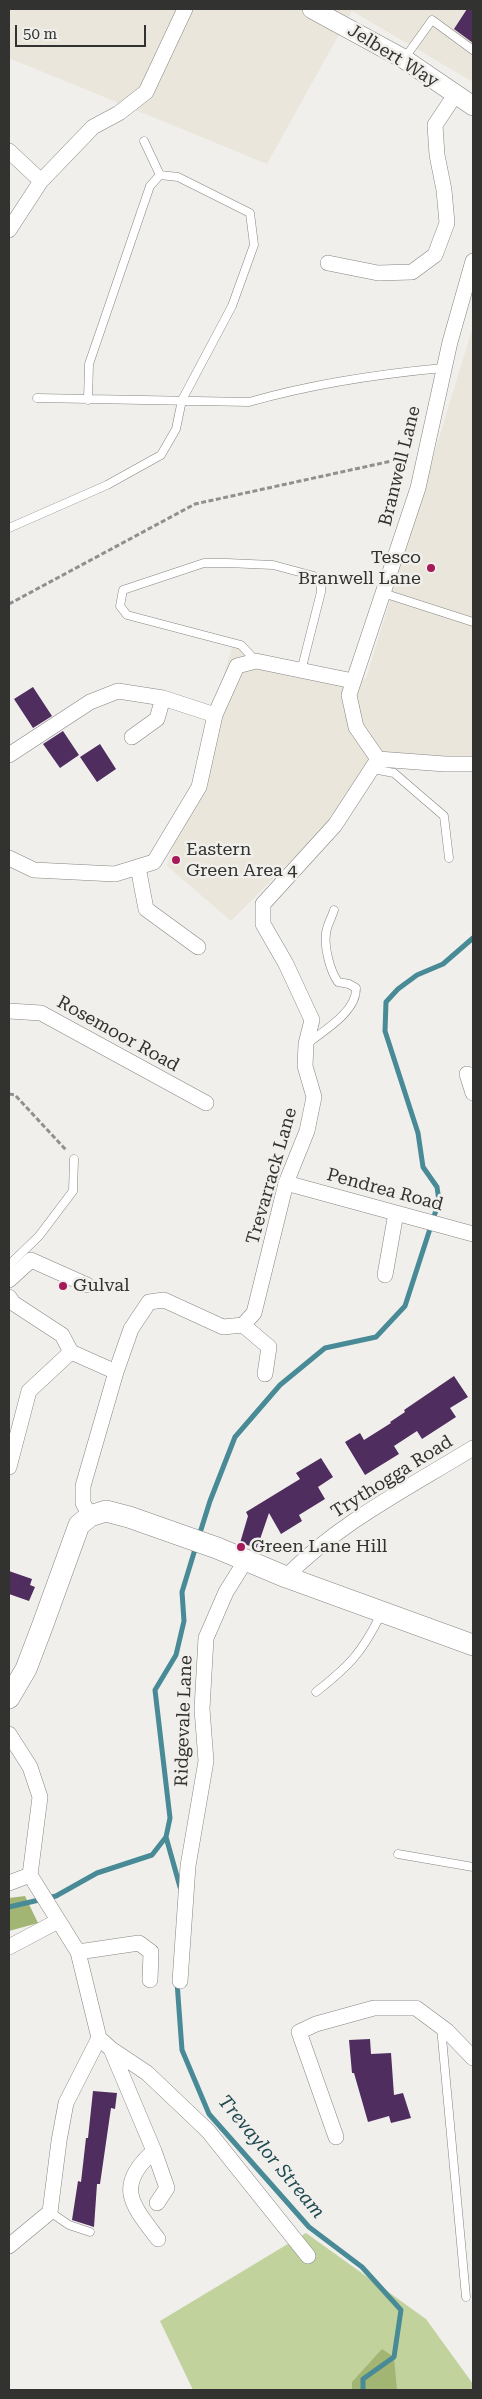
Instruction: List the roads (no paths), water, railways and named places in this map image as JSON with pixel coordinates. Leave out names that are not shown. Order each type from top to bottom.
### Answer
[{"type":"main road","points":[[9,1698],[26,1669],[79,1525],[90,1516],[106,1511],[129,1517],[217,1548],[286,1577],[473,1645]]},
{"type":"street","points":[[9,230],[41,181],[93,127],[119,113],[146,92],[185,9]]},
{"type":"street","name":"Jelbert Way","points":[[312,9],[404,59],[468,100]]},
{"type":"street","points":[[328,262],[378,273],[412,272],[435,255],[448,223],[437,155],[435,125],[468,100]]},
{"type":"street","points":[[9,151],[41,181]]},
{"type":"street","name":"Branwell Lane","points":[[376,764],[356,727],[349,695],[418,488],[443,368],[472,269]]},
{"type":"street","points":[[9,858],[34,870],[116,874],[154,862],[199,787],[215,715],[237,666],[256,661],[353,681]]},
{"type":"street","points":[[10,752],[90,702],[118,690],[163,698],[215,715]]},
{"type":"street","points":[[132,738],[157,719],[163,698]]},
{"type":"street","points":[[376,764],[473,764]]},
{"type":"street","name":"Trevarrack Lane","points":[[243,1324],[254,1313],[286,1183],[307,1131],[314,1097],[305,1066],[306,1044],[312,1020],[286,964],[263,924],[263,904],[335,825],[376,764]]},
{"type":"street","points":[[138,867],[146,908],[198,947]]},
{"type":"street","name":"Rosemoor Road","points":[[9,1011],[41,1013],[206,1103]]},
{"type":"street","points":[[467,1074],[473,1093]]},
{"type":"street","name":"Pendrea Road","points":[[286,1183],[473,1234]]},
{"type":"street","points":[[385,1275],[396,1213]]},
{"type":"street","points":[[9,1280],[32,1260],[87,1285]]},
{"type":"street","points":[[9,1297],[13,1303],[62,1335],[71,1352],[116,1372]]},
{"type":"street","points":[[90,1516],[82,1503],[83,1486],[116,1372],[131,1329],[150,1302],[164,1300],[223,1327],[243,1324],[269,1347],[265,1374]]},
{"type":"street","points":[[9,1467],[29,1391],[71,1352]]},
{"type":"street","name":"Trythogga Road","points":[[286,1577],[308,1555],[363,1516],[473,1448]]},
{"type":"street","name":"Ridgevale Lane","points":[[180,1980],[188,1866],[206,1761],[202,1709],[206,1638],[226,1592],[246,1560]]},
{"type":"street","points":[[9,1734],[30,1767],[40,1797],[32,1879],[78,1952],[100,2038],[111,2049],[147,2073],[208,2131],[308,2256]]},
{"type":"street","points":[[9,1883],[32,1879]]},
{"type":"street","points":[[9,1947],[58,1922]]},
{"type":"street","points":[[78,1952],[139,1943],[151,1952],[150,1980]]},
{"type":"street","points":[[336,2136],[299,2032],[316,2024],[374,2008],[416,2008],[441,2027],[473,2058]]},
{"type":"street","points":[[9,2246],[50,2212],[66,2103],[100,2038]]},
{"type":"street","points":[[111,2049],[154,2151],[167,2188],[157,2204]]},
{"type":"street","points":[[154,2151],[138,2169],[130,2188],[132,2203],[158,2239]]},
{"type":"lane","points":[[404,59],[432,20],[473,50]]},
{"type":"lane","points":[[144,141],[160,175]]},
{"type":"lane","points":[[9,528],[107,486],[161,456],[176,429],[182,400],[232,306],[254,245],[250,213],[178,177],[160,175]]},
{"type":"lane","points":[[88,400],[89,364],[150,186],[160,175]]},
{"type":"lane","points":[[37,398],[249,402],[282,393],[387,374],[443,368]]},
{"type":"lane","points":[[256,661],[241,645],[127,615],[120,606],[123,590],[204,563],[273,566],[314,576],[320,584],[321,592],[301,670]]},
{"type":"lane","points":[[383,593],[473,622]]},
{"type":"lane","points":[[376,764],[394,773],[444,816],[450,858]]},
{"type":"lane","points":[[306,1044],[352,1005],[356,995],[356,988],[350,984],[338,982],[333,973],[326,944],[326,932],[334,910]]},
{"type":"lane","points":[[9,1265],[39,1236],[73,1191],[74,1159]]},
{"type":"lane","points":[[316,1692],[346,1668],[368,1639],[381,1612]]},
{"type":"lane","points":[[398,1854],[473,1867]]},
{"type":"lane","points":[[441,2027],[466,2297]]},
{"type":"lane","points":[[50,2212],[69,2225],[90,2232]]},
{"type":"waterway","points":[[199,1536],[210,1501],[235,1437],[280,1385],[325,1348],[376,1337],[405,1306],[439,1201],[437,1187],[423,1167],[418,1133],[385,1031],[386,1002],[398,989],[417,975],[443,964],[473,938]]},
{"type":"waterway","points":[[9,1907],[56,1896],[97,1873],[152,1855],[166,1837],[170,1818],[155,1690],[176,1655],[184,1621],[182,1592],[196,1546]]},
{"type":"waterway","name":"Trevaylor Stream","points":[[166,1837],[180,1887]]},
{"type":"waterway","name":"Trevaylor Stream","points":[[177,1982],[182,2050],[209,2114],[309,2227],[362,2267],[401,2310],[394,2357],[363,2379],[363,2390]]},
{"type":"place","name":"Tesco Branwell Lane","points":[[431,568]]},
{"type":"place","name":"Eastern Green Area 4","points":[[176,860]]},
{"type":"place","name":"Gulval","points":[[63,1286]]},
{"type":"place","name":"Green Lane Hill","points":[[241,1547]]}]
